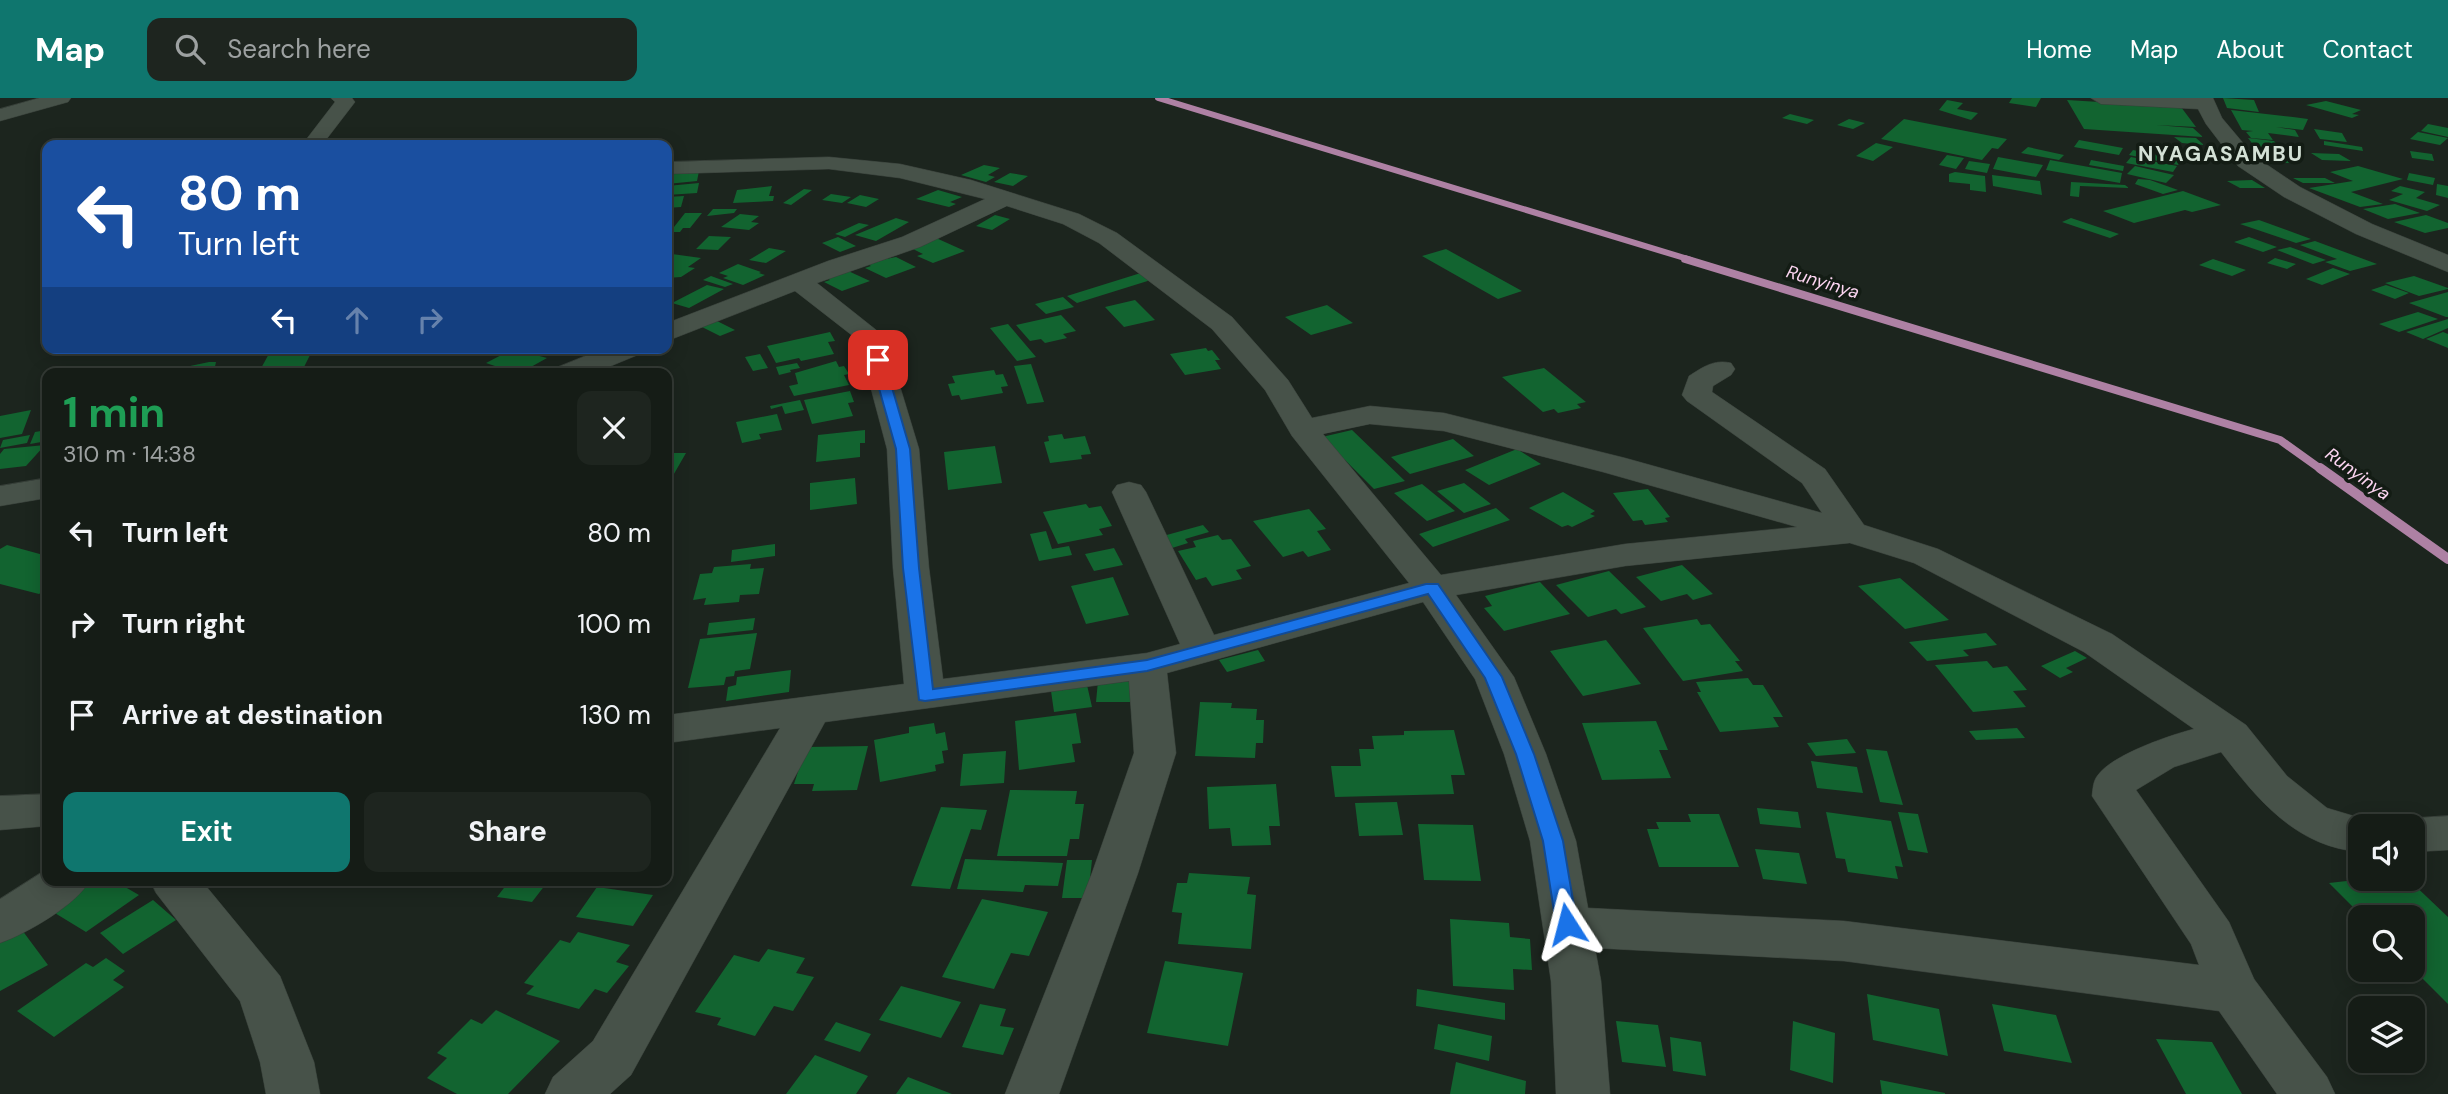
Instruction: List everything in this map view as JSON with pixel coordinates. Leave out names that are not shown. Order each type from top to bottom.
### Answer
[{"type":"street","points":[[0,115],[61,98]]},
{"type":"street","points":[[316,140],[345,102],[341,98]]},
{"type":"street","points":[[2101,98],[2204,101],[2213,120],[2246,162],[2292,192],[2364,229],[2448,264]]},
{"type":"street","points":[[672,168],[829,163],[900,171],[1006,198],[1071,219],[1108,237],[1142,260],[1222,323],[1278,386],[1303,429],[1432,588],[1494,677],[1525,754],[1553,841],[1576,981],[1583,1094]]},
{"type":"street","points":[[672,331],[798,281],[911,242],[1006,198]]},
{"type":"street","points":[[798,281],[871,337],[903,449],[911,568],[925,695]]},
{"type":"street","points":[[592,368],[618,354]]},
{"type":"street","points":[[1721,369],[1699,382],[1697,395],[1814,477],[1852,532]]},
{"type":"street","points":[[1303,429],[1370,415],[1444,422],[1614,465],[1852,532],[1926,556],[2098,643],[2231,736],[2272,787],[2311,820],[2348,834]]},
{"type":"street","points":[[0,496],[42,489]]},
{"type":"street","points":[[1129,492],[1202,650]]},
{"type":"street","points":[[672,728],[1147,666],[1432,588],[1625,555],[1852,532]]},
{"type":"street","points":[[1032,1094],[1115,873],[1155,752],[1147,666]]},
{"type":"street","points":[[572,1094],[612,1058],[810,710]]},
{"type":"street","points":[[2231,736],[2189,745],[2160,756],[2115,783],[2114,796],[2212,936],[2234,991],[2308,1094]]},
{"type":"street","points":[[0,813],[42,810]]},
{"type":"street","points":[[2425,834],[2448,833]]},
{"type":"street","points":[[0,923],[58,886]]},
{"type":"street","points":[[178,886],[262,991],[287,1062],[293,1094]]},
{"type":"street","points":[[1567,924],[1603,930],[1844,941],[2234,991]]},
{"type":"building","points":[[2012,98],[2041,98],[2036,107],[2009,103]]},
{"type":"building","points":[[2223,98],[2254,100],[2259,112],[2227,108]]},
{"type":"building","points":[[1947,100],[1963,103],[1957,109],[1978,113],[1971,120],[1939,110]]},
{"type":"building","points":[[2067,100],[2181,107],[2196,127],[2156,125],[2193,128],[2203,137],[2084,129]]},
{"type":"building","points":[[2326,101],[2361,110],[2352,114],[2359,115],[2352,118],[2306,105]]},
{"type":"building","points":[[2231,110],[2308,119],[2303,130],[2276,127],[2295,130],[2299,137],[2268,133],[2273,140],[2251,138],[2246,132],[2253,131],[2242,130]]},
{"type":"building","points":[[1790,114],[1814,120],[1807,124],[1782,118]]},
{"type":"building","points":[[1849,119],[1865,123],[1853,129],[1837,125]]},
{"type":"building","points":[[1904,119],[2007,139],[1998,149],[1992,148],[1982,160],[1881,139]]},
{"type":"building","points":[[2428,124],[2448,128],[2448,137],[2421,131]]},
{"type":"building","points":[[2314,129],[2342,133],[2347,142],[2320,139]]},
{"type":"building","points":[[2418,132],[2448,138],[2440,145],[2410,139]]},
{"type":"building","points":[[2174,137],[2196,138],[2204,145],[2182,143]]},
{"type":"building","points":[[2248,138],[2274,141],[2281,149],[2278,149],[2286,155],[2261,154],[2253,148],[2271,148],[2255,147]]},
{"type":"building","points":[[2079,140],[2123,148],[2119,155],[2074,147]]},
{"type":"building","points":[[2324,141],[2362,147],[2363,151],[2324,145]]},
{"type":"building","points":[[1876,143],[1893,147],[1873,161],[1856,156]]},
{"type":"building","points":[[2028,147],[2064,155],[2059,160],[2021,153]]},
{"type":"building","points":[[2133,150],[2181,160],[2178,165],[2129,155]]},
{"type":"building","points":[[2410,151],[2432,154],[2434,161],[2412,158]]},
{"type":"building","points":[[2311,153],[2339,154],[2351,161],[2322,160]]},
{"type":"building","points":[[1947,155],[1964,158],[1956,169],[1939,165]]},
{"type":"building","points":[[2262,156],[2288,156],[2299,163],[2272,163]]},
{"type":"building","points":[[1998,157],[2043,165],[2036,177],[1993,169]]},
{"type":"building","points":[[2131,157],[2177,166],[2173,172],[2126,163]]},
{"type":"building","points":[[2050,160],[2122,173],[2120,183],[2046,170]]},
{"type":"building","points":[[2091,160],[2124,166],[2123,171],[2089,165]]},
{"type":"building","points":[[1969,161],[1990,164],[1987,173],[1965,169]]},
{"type":"building","points":[[984,165],[1000,168],[988,175],[995,177],[986,182],[961,175]]},
{"type":"building","points":[[2135,166],[2174,175],[2166,183],[2127,174]]},
{"type":"building","points":[[2358,166],[2403,179],[2351,192],[2383,204],[2360,207],[2309,188],[2353,181],[2330,172]]},
{"type":"building","points":[[699,171],[697,181],[672,184],[672,172]]},
{"type":"building","points":[[1955,172],[1985,176],[1986,192],[1970,190],[1970,184],[1949,182],[1949,174]]},
{"type":"building","points":[[1010,173],[1028,176],[1013,186],[994,182]]},
{"type":"building","points":[[2409,173],[2435,178],[2433,185],[2407,180]]},
{"type":"building","points":[[1992,175],[2040,181],[2042,195],[1993,186]]},
{"type":"building","points":[[2293,178],[2325,178],[2335,183],[2303,183]]},
{"type":"building","points":[[2138,179],[2150,180],[2178,190],[2163,194],[2135,184]]},
{"type":"building","points":[[2252,180],[2265,188],[2240,188],[2227,181]]},
{"type":"building","points":[[2071,182],[2125,185],[2129,188],[2080,186],[2079,197],[2070,196]]},
{"type":"building","points":[[699,183],[697,193],[672,195],[672,186]]},
{"type":"building","points":[[2437,184],[2448,186],[2448,198],[2436,195]]},
{"type":"building","points":[[772,186],[769,196],[774,196],[773,201],[733,203],[737,190]]},
{"type":"building","points":[[2400,186],[2425,192],[2416,198],[2440,205],[2427,211],[2389,200],[2403,194],[2391,191]]},
{"type":"building","points":[[804,189],[812,190],[791,205],[783,203]]},
{"type":"building","points":[[938,190],[962,197],[950,202],[956,204],[949,207],[916,199]]},
{"type":"building","points":[[2183,191],[2221,205],[2192,212],[2185,210],[2134,223],[2103,211]]},
{"type":"building","points":[[831,194],[851,197],[842,203],[822,200]]},
{"type":"building","points":[[860,195],[879,199],[866,207],[847,203]]},
{"type":"building","points":[[684,196],[681,207],[672,208],[672,197]]},
{"type":"building","points":[[2395,204],[2420,213],[2388,219],[2363,209]]},
{"type":"building","points":[[713,209],[737,209],[734,213],[707,216]]},
{"type":"building","points":[[685,213],[702,213],[690,228],[672,232]]},
{"type":"building","points":[[740,214],[759,216],[751,222],[759,223],[749,230],[721,227]]},
{"type":"building","points":[[995,215],[1010,219],[992,230],[976,226]]},
{"type":"building","points":[[2426,215],[2448,223],[2448,228],[2425,233],[2394,222]]},
{"type":"building","points":[[896,218],[909,222],[876,241],[855,235]]},
{"type":"building","points":[[2071,218],[2119,234],[2110,238],[2062,222]]},
{"type":"building","points":[[2259,220],[2311,239],[2296,243],[2240,224]]},
{"type":"building","points":[[859,223],[869,225],[845,237],[835,234]]},
{"type":"building","points":[[709,236],[731,237],[718,250],[696,249]]},
{"type":"building","points":[[838,237],[856,246],[840,252],[822,243]]},
{"type":"building","points":[[2249,237],[2277,247],[2263,252],[2234,242]]},
{"type":"building","points":[[936,238],[965,251],[933,263],[917,256],[923,254],[913,249]]},
{"type":"building","points":[[2315,241],[2377,264],[2350,271],[2325,262],[2337,259],[2300,245]]},
{"type":"building","points":[[2290,247],[2326,260],[2313,264],[2277,250]]},
{"type":"building","points":[[769,248],[786,251],[766,263],[749,260]]},
{"type":"building","points":[[1446,249],[1522,291],[1498,299],[1422,256]]},
{"type":"building","points":[[672,254],[701,258],[688,267],[695,268],[681,277],[672,278]]},
{"type":"building","points":[[896,257],[916,267],[886,278],[865,268],[871,266],[866,263]]},
{"type":"building","points":[[2275,258],[2296,264],[2287,269],[2267,263]]},
{"type":"building","points":[[2213,259],[2246,270],[2232,276],[2199,265]]},
{"type":"building","points":[[738,264],[765,275],[743,285],[723,278],[728,276],[719,273]]},
{"type":"building","points":[[2333,268],[2350,274],[2322,285],[2306,279]]},
{"type":"building","points":[[846,270],[870,281],[842,291],[824,282],[830,280],[825,277]]},
{"type":"building","points":[[1144,272],[1154,279],[1077,303],[1067,296]]},
{"type":"building","points":[[711,276],[733,284],[725,287],[703,280]]},
{"type":"building","points":[[2414,276],[2448,289],[2419,296],[2385,283]]},
{"type":"building","points":[[707,285],[724,289],[689,308],[672,303]]},
{"type":"building","points":[[2386,285],[2409,293],[2395,299],[2371,290]]},
{"type":"building","points":[[2448,292],[2448,317],[2409,303]]},
{"type":"building","points":[[1063,297],[1074,307],[1046,314],[1035,304]]},
{"type":"building","points":[[1135,300],[1155,320],[1124,327],[1105,307]]},
{"type":"building","points":[[1327,305],[1353,323],[1311,335],[1285,317]]},
{"type":"building","points":[[2418,312],[2438,319],[2399,332],[2379,324]]},
{"type":"building","points":[[1061,315],[1076,331],[1063,334],[1067,338],[1045,343],[1041,339],[1030,341],[1016,325]]},
{"type":"building","points":[[711,318],[735,330],[720,336],[696,324]]},
{"type":"building","points":[[2448,319],[2448,328],[2423,339],[2406,332]]},
{"type":"building","points":[[1008,324],[1036,357],[1017,361],[990,328]]},
{"type":"building","points":[[830,332],[835,341],[828,342],[834,354],[776,363],[767,346]]},
{"type":"building","points":[[2443,332],[2448,334],[2448,348],[2426,339]]},
{"type":"building","points":[[1206,348],[1208,351],[1212,350],[1220,360],[1215,360],[1221,369],[1185,375],[1170,354]]},
{"type":"building","points":[[269,354],[310,354],[304,367],[261,368]]},
{"type":"building","points":[[503,354],[532,354],[547,358],[529,368],[491,368],[495,366],[486,363]]},
{"type":"building","points":[[760,354],[768,368],[753,371],[745,357]]},
{"type":"building","points":[[836,361],[839,367],[844,366],[849,374],[844,375],[849,385],[794,396],[789,386],[798,384],[795,373]]},
{"type":"building","points":[[209,362],[216,362],[215,368],[181,368]]},
{"type":"building","points":[[797,363],[800,368],[779,375],[776,367]]},
{"type":"building","points":[[1031,364],[1044,402],[1027,404],[1014,366]]},
{"type":"building","points":[[1544,368],[1586,402],[1577,404],[1581,408],[1558,413],[1554,409],[1543,412],[1502,377]]},
{"type":"building","points":[[994,370],[996,375],[1003,374],[1008,386],[1001,387],[1003,393],[961,400],[959,395],[952,396],[948,384],[955,383],[952,376]]},
{"type":"building","points":[[850,391],[854,402],[848,403],[853,416],[812,424],[804,400]]},
{"type":"building","points":[[800,400],[804,410],[785,414],[782,406],[771,409],[770,406]]},
{"type":"building","points":[[31,410],[22,434],[0,438],[0,416]]},
{"type":"building","points":[[777,414],[782,430],[759,434],[761,439],[742,443],[736,422]]},
{"type":"building","points":[[865,430],[865,443],[860,443],[860,457],[816,462],[818,435]]},
{"type":"building","points":[[1352,430],[1405,481],[1374,489],[1322,437]]},
{"type":"building","points":[[42,431],[42,442],[30,444],[35,432]]},
{"type":"building","points":[[1062,434],[1064,439],[1085,436],[1091,454],[1081,455],[1082,459],[1050,463],[1044,442],[1049,441],[1048,436]]},
{"type":"building","points":[[30,435],[27,443],[0,448],[3,440]]},
{"type":"building","points":[[1453,439],[1474,456],[1410,474],[1391,457]]},
{"type":"building","points":[[42,445],[26,466],[0,469],[0,454],[4,449]]},
{"type":"building","points":[[995,446],[1002,483],[948,490],[944,452]]},
{"type":"building","points":[[1517,449],[1541,464],[1489,485],[1465,470]]},
{"type":"building","points":[[672,453],[686,453],[672,477]]},
{"type":"building","points":[[855,478],[857,504],[810,510],[810,483]]},
{"type":"building","points":[[1464,483],[1491,504],[1464,513],[1437,491]]},
{"type":"building","points":[[1422,484],[1455,511],[1427,521],[1394,493]]},
{"type":"building","points":[[1648,489],[1670,517],[1665,518],[1668,522],[1645,525],[1642,520],[1633,521],[1613,493]]},
{"type":"building","points":[[1563,492],[1595,511],[1590,514],[1595,516],[1572,527],[1562,527],[1529,508]]},
{"type":"building","points":[[1086,504],[1089,508],[1101,506],[1112,526],[1099,529],[1103,535],[1058,544],[1043,512]]},
{"type":"building","points":[[1496,508],[1510,520],[1433,547],[1419,534]]},
{"type":"building","points":[[1309,509],[1326,529],[1317,531],[1331,550],[1308,557],[1303,551],[1283,557],[1253,521]]},
{"type":"building","points":[[1203,525],[1209,532],[1185,539],[1188,543],[1172,548],[1163,536]]},
{"type":"building","points":[[1046,531],[1052,549],[1069,546],[1072,555],[1039,561],[1030,534]]},
{"type":"building","points":[[1218,535],[1222,540],[1231,539],[1251,566],[1236,570],[1242,579],[1212,586],[1206,577],[1196,580],[1178,551],[1196,547],[1193,541]]},
{"type":"building","points":[[775,544],[775,556],[731,562],[732,550]]},
{"type":"building","points":[[7,545],[42,555],[42,592],[39,594],[0,584],[0,549]]},
{"type":"building","points":[[1114,548],[1123,565],[1094,571],[1085,554]]},
{"type":"building","points":[[751,564],[750,569],[764,568],[759,594],[740,595],[739,602],[704,605],[706,598],[693,600],[700,574],[712,573],[714,567]]},
{"type":"building","points":[[1682,565],[1713,594],[1693,600],[1687,594],[1661,601],[1636,577]]},
{"type":"building","points":[[1609,571],[1646,607],[1621,614],[1616,609],[1588,617],[1556,585]]},
{"type":"building","points":[[1113,577],[1129,615],[1086,624],[1071,586]]},
{"type":"building","points":[[1900,578],[1949,620],[1905,629],[1858,586]]},
{"type":"building","points":[[1540,582],[1570,614],[1504,631],[1484,608],[1492,606],[1485,596]]},
{"type":"building","points":[[755,618],[753,630],[707,635],[709,623]]},
{"type":"building","points":[[1697,619],[1701,625],[1710,624],[1740,661],[1735,661],[1743,671],[1683,681],[1643,628]]},
{"type":"building","points":[[757,633],[750,669],[735,671],[734,676],[726,677],[724,685],[688,688],[700,639]]},
{"type":"building","points":[[1986,633],[1997,645],[1963,650],[1969,656],[1927,661],[1909,642]]},
{"type":"building","points":[[1606,640],[1641,684],[1583,696],[1550,651]]},
{"type":"building","points":[[1258,650],[1265,661],[1227,672],[1219,660]]},
{"type":"building","points":[[2075,651],[2087,658],[2066,668],[2073,672],[2060,678],[2041,666]]},
{"type":"building","points":[[1987,661],[1993,668],[2007,666],[2027,690],[2013,691],[2026,707],[1973,712],[1935,665]]},
{"type":"building","points":[[791,670],[789,692],[726,701],[728,687],[736,685],[737,677]]},
{"type":"building","points":[[1748,678],[1753,685],[1763,685],[1783,717],[1773,717],[1779,727],[1720,732],[1697,692],[1701,692],[1696,682]]},
{"type":"building","points":[[1098,681],[1139,681],[1137,702],[1096,702]]},
{"type":"building","points":[[1087,685],[1092,707],[1054,712],[1051,691]]},
{"type":"building","points":[[1200,702],[1232,703],[1231,708],[1257,709],[1256,720],[1264,720],[1263,743],[1256,743],[1255,758],[1195,756]]},
{"type":"building","points":[[1076,713],[1081,743],[1072,744],[1075,762],[1019,770],[1015,721]]},
{"type":"building","points":[[1656,721],[1668,750],[1659,750],[1671,778],[1602,780],[1582,723]]},
{"type":"building","points":[[934,723],[936,734],[945,732],[948,750],[942,751],[944,763],[935,765],[936,771],[880,782],[874,740],[909,733],[909,727]]},
{"type":"building","points":[[2017,728],[2025,738],[1976,740],[1969,731]]},
{"type":"building","points":[[1454,730],[1465,775],[1451,775],[1454,794],[1335,797],[1331,766],[1361,766],[1359,749],[1374,749],[1372,736],[1404,735],[1404,731]]},
{"type":"building","points":[[1847,739],[1856,753],[1816,756],[1807,743]]},
{"type":"building","points":[[868,746],[857,790],[812,791],[814,784],[794,784],[806,747]]},
{"type":"building","points":[[1866,749],[1887,751],[1903,805],[1880,802]]},
{"type":"building","points":[[1006,751],[1004,783],[960,786],[963,754]]},
{"type":"building","points":[[1811,761],[1857,767],[1863,793],[1817,788]]},
{"type":"building","points":[[1276,784],[1280,826],[1269,826],[1271,845],[1232,846],[1230,828],[1209,829],[1207,787]]},
{"type":"building","points":[[1010,790],[1077,791],[1075,804],[1084,804],[1079,839],[1070,839],[1067,856],[997,856]]},
{"type":"building","points":[[1397,802],[1403,835],[1359,836],[1355,803]]},
{"type":"building","points":[[941,807],[987,810],[981,830],[971,829],[950,889],[911,886]]},
{"type":"building","points":[[1757,808],[1798,812],[1801,828],[1760,824]]},
{"type":"building","points":[[1826,812],[1891,821],[1903,867],[1895,866],[1898,879],[1848,872],[1845,859],[1836,858]]},
{"type":"building","points":[[1898,812],[1918,814],[1928,853],[1908,850]]},
{"type":"building","points":[[1688,814],[1719,814],[1739,867],[1659,867],[1647,829],[1659,829],[1656,822],[1691,822]]},
{"type":"building","points":[[1418,824],[1473,825],[1481,881],[1424,880]]},
{"type":"building","points":[[1755,849],[1799,853],[1807,884],[1763,879]]},
{"type":"building","points":[[965,859],[1063,863],[1058,886],[1025,885],[1023,892],[957,889]]},
{"type":"building","points":[[1067,860],[1092,860],[1088,898],[1062,898]]},
{"type":"building","points":[[1189,873],[1250,877],[1247,894],[1256,895],[1251,949],[1178,944],[1182,913],[1172,912],[1177,883],[1187,883]]},
{"type":"building","points":[[2348,881],[2348,891],[2421,891],[2448,917],[2448,1004],[2425,981],[2425,905],[2351,905],[2329,883]]},
{"type":"building","points":[[77,886],[123,886],[139,895],[86,932],[45,907]]},
{"type":"building","points":[[505,886],[544,886],[532,902],[497,897]]},
{"type":"building","points":[[597,887],[653,895],[633,926],[576,917]]},
{"type":"building","points":[[982,899],[1048,912],[1029,956],[1011,953],[994,989],[942,977]]},
{"type":"building","points":[[153,900],[176,920],[123,954],[100,933]]},
{"type":"building","points":[[1450,919],[1509,923],[1510,937],[1530,939],[1532,970],[1513,969],[1514,990],[1453,986]]},
{"type":"building","points":[[22,930],[48,965],[0,991],[0,942]]},
{"type":"building","points":[[578,932],[630,945],[616,962],[629,966],[607,993],[595,989],[579,1009],[526,994],[534,986],[524,983],[560,940],[570,943]]},
{"type":"building","points":[[768,949],[805,958],[796,973],[814,977],[793,1011],[774,1006],[755,1036],[717,1025],[721,1018],[695,1012],[734,955],[759,962]]},
{"type":"building","points":[[106,958],[125,971],[113,980],[124,987],[54,1037],[17,1011],[86,963],[93,967]]},
{"type":"building","points":[[1165,961],[1243,973],[1228,1046],[1147,1033]]},
{"type":"building","points":[[901,986],[961,1002],[941,1038],[879,1020]]},
{"type":"building","points":[[1417,989],[1505,1003],[1505,1020],[1416,1006]]},
{"type":"building","points":[[1867,994],[1939,1009],[1948,1056],[1873,1040]]},
{"type":"building","points":[[980,1004],[1006,1009],[1000,1026],[1014,1028],[1003,1055],[962,1047]]},
{"type":"building","points":[[1992,1004],[2056,1015],[2072,1063],[2004,1051]]},
{"type":"building","points":[[496,1010],[560,1041],[508,1094],[457,1094],[427,1078],[447,1058],[437,1053],[471,1019],[482,1024]]},
{"type":"building","points":[[1616,1021],[1658,1025],[1666,1067],[1622,1062]]},
{"type":"building","points":[[1793,1021],[1835,1033],[1833,1083],[1790,1070]]},
{"type":"building","points":[[836,1022],[871,1034],[860,1052],[824,1040]]},
{"type":"building","points":[[1438,1024],[1492,1036],[1489,1061],[1434,1049]]},
{"type":"building","points":[[1670,1037],[1701,1042],[1706,1076],[1673,1071]]},
{"type":"building","points":[[2156,1039],[2212,1042],[2242,1094],[2186,1094]]},
{"type":"building","points":[[815,1055],[868,1076],[856,1094],[786,1094]]},
{"type":"building","points":[[1456,1062],[1526,1081],[1525,1094],[1450,1094]]},
{"type":"building","points":[[908,1077],[952,1094],[896,1094]]},
{"type":"building","points":[[1880,1080],[1945,1093],[1945,1094],[1882,1094]]},
{"type":"waterway","name":"Runyinya","points":[[1158,98],[1691,260]]},
{"type":"waterway","name":"Runyinya","points":[[1685,259],[2280,440],[2322,470]]},
{"type":"waterway","name":"Runyinya","points":[[2320,468],[2448,559]]},
{"type":"district","name":"NYAGASAMBU","points":[[2221,154]]},
{"type":"route","points":[[878,360],[903,449],[911,568],[925,695],[1147,666],[1432,588],[1494,677],[1525,754],[1553,841],[1567,924]]}]
